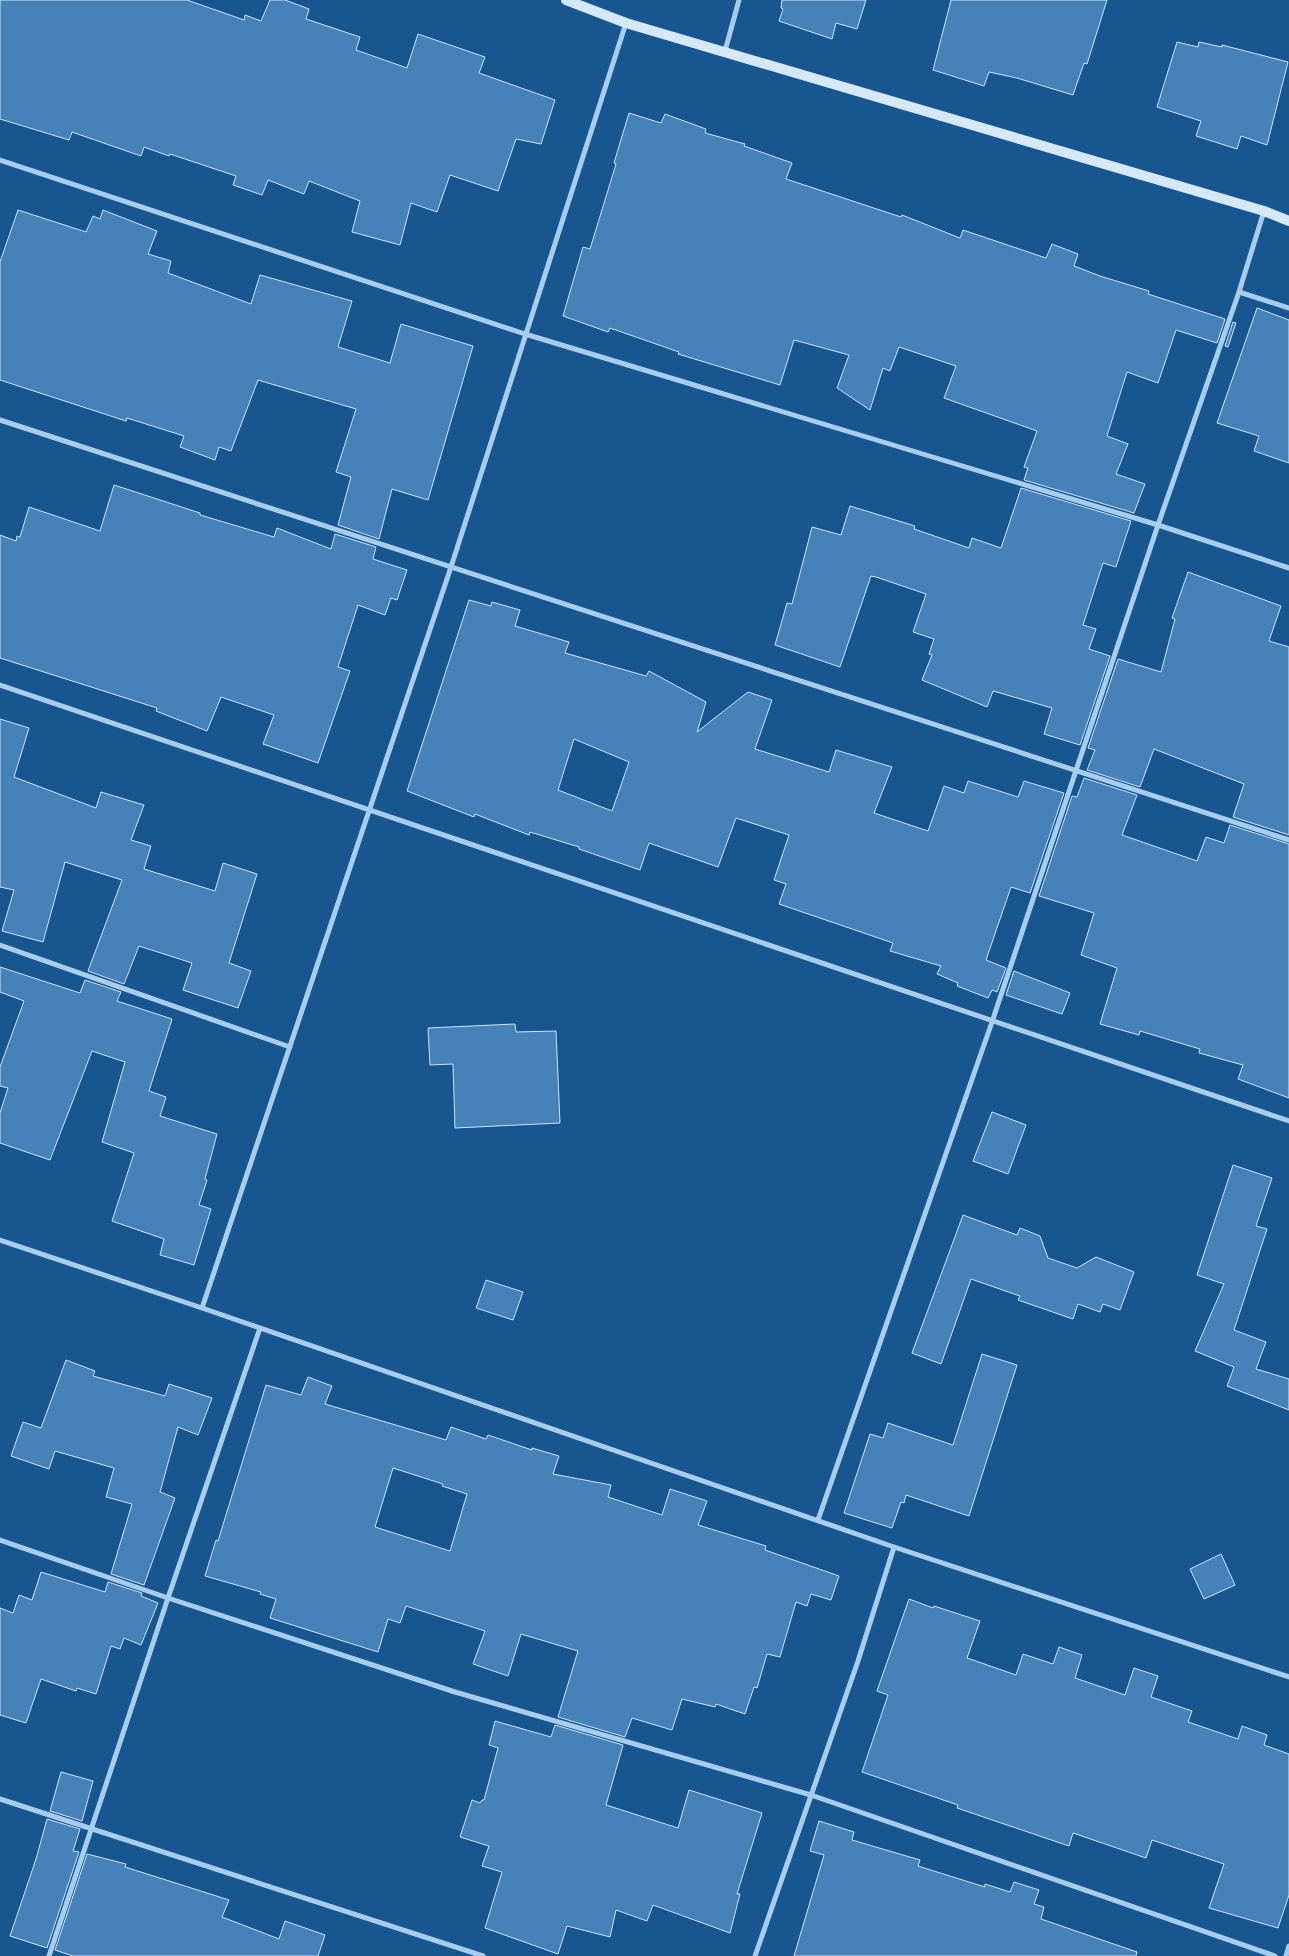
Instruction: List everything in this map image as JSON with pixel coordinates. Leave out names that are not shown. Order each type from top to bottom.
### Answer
[{"type":"street","points":[[566,0],[626,23],[1264,211],[1289,221]]},
{"type":"street","points":[[725,51],[739,0]]},
{"type":"street","points":[[202,1308],[451,567],[626,23]]},
{"type":"street","points":[[0,160],[525,334],[1158,525],[1289,568]]},
{"type":"street","points":[[818,1520],[992,1022],[1158,525],[1239,292],[1264,211]]},
{"type":"street","points":[[1239,292],[1289,308]]},
{"type":"street","points":[[0,420],[1289,840]]},
{"type":"street","points":[[0,685],[1289,1121]]},
{"type":"street","points":[[0,944],[290,1047]]},
{"type":"street","points":[[0,1240],[894,1547],[1289,1677]]},
{"type":"street","points":[[48,1956],[260,1328]]},
{"type":"street","points":[[0,1540],[168,1598],[455,1692],[811,1795],[1275,1956]]},
{"type":"street","points":[[755,1956],[858,1661],[894,1547]]},
{"type":"street","points":[[0,1799],[483,1956]]},
{"type":"street","points":[[1286,1956],[1289,1946]]},
{"type":"building","points":[[0,0],[187,0],[244,20],[245,15],[261,21],[270,0],[285,0],[309,9],[306,19],[360,37],[356,50],[407,68],[418,34],[485,57],[479,73],[555,100],[541,144],[516,139],[498,191],[450,175],[437,212],[411,203],[400,245],[352,232],[360,201],[309,181],[304,194],[268,180],[262,195],[233,185],[236,176],[170,154],[169,156],[144,147],[141,156],[72,132],[69,140],[0,119]]},
{"type":"building","points":[[782,0],[866,0],[857,29],[836,23],[832,39],[779,21],[783,9],[781,8]]},
{"type":"building","points":[[951,0],[1107,0],[1087,64],[1084,63],[1073,95],[1017,78],[989,72],[984,86],[933,70]]},
{"type":"building","points":[[1177,42],[1198,47],[1199,42],[1222,47],[1222,45],[1288,62],[1267,145],[1241,136],[1237,149],[1196,136],[1201,121],[1157,107]]},
{"type":"building","points":[[629,113],[661,123],[665,114],[706,129],[705,133],[745,144],[744,146],[792,163],[786,179],[901,217],[902,215],[960,238],[963,230],[1046,258],[1052,244],[1078,254],[1074,266],[1149,291],[1148,294],[1225,319],[1217,343],[1176,330],[1158,383],[1127,372],[1107,436],[1128,444],[1116,474],[1145,484],[1134,513],[1024,480],[1028,468],[1024,467],[1037,431],[944,398],[956,366],[899,347],[890,371],[883,368],[870,410],[837,388],[849,355],[794,340],[780,385],[678,354],[679,352],[610,328],[608,332],[563,316],[583,247],[590,249],[616,164],[614,163]]},
{"type":"building","points":[[18,210],[86,232],[93,216],[100,219],[103,210],[157,231],[148,254],[171,261],[168,273],[251,304],[260,275],[352,301],[338,347],[390,363],[401,324],[473,346],[428,500],[392,489],[379,539],[338,525],[351,477],[336,472],[356,409],[258,380],[231,451],[219,447],[215,460],[180,447],[184,436],[127,418],[126,421],[0,380],[0,262]]},
{"type":"building","points":[[1257,308],[1289,320],[1289,463],[1254,451],[1259,436],[1217,423]]},
{"type":"building","points":[[1233,322],[1236,323],[1228,347],[1225,346]]},
{"type":"building","points":[[114,485],[200,513],[200,515],[274,537],[277,528],[331,549],[335,534],[376,547],[373,559],[407,570],[397,600],[391,598],[385,615],[358,605],[338,667],[350,671],[318,763],[263,744],[274,715],[221,697],[207,731],[156,711],[157,708],[0,658],[0,535],[16,541],[17,536],[20,537],[29,507],[100,531]]},
{"type":"building","points":[[1021,488],[1131,521],[1116,567],[1103,563],[1083,625],[1096,629],[1089,649],[1110,656],[1080,745],[1044,734],[1052,708],[993,691],[987,707],[922,680],[932,655],[929,654],[934,639],[913,632],[926,594],[876,577],[871,576],[840,667],[775,645],[787,603],[792,604],[812,527],[841,535],[850,506],[915,526],[914,529],[969,548],[972,538],[1001,548]]},
{"type":"building","points":[[1188,572],[1281,606],[1269,641],[1289,647],[1289,835],[1233,817],[1244,784],[1154,749],[1140,787],[1087,770],[1095,750],[1088,748],[1118,659],[1161,672],[1175,619],[1172,618]]},
{"type":"building","points":[[469,600],[491,606],[492,602],[520,610],[515,626],[569,642],[565,653],[646,676],[649,671],[706,702],[697,732],[748,692],[772,700],[755,749],[829,772],[836,750],[892,767],[874,813],[928,831],[944,786],[964,793],[968,781],[1018,797],[1024,781],[1064,793],[1030,893],[1011,887],[986,960],[1006,968],[997,992],[992,990],[988,998],[957,986],[958,983],[937,974],[941,966],[890,951],[893,943],[779,904],[786,884],[774,880],[789,835],[736,818],[718,867],[649,843],[640,870],[579,849],[579,847],[530,832],[529,835],[475,814],[474,817],[407,791]],"holes":[[[574,739],[629,762],[612,811],[558,790]]]},
{"type":"building","points":[[0,719],[29,728],[14,777],[96,808],[101,792],[144,805],[131,840],[151,846],[144,869],[215,891],[223,863],[257,874],[229,963],[251,971],[238,1008],[183,990],[192,963],[139,946],[124,984],[88,971],[122,880],[65,862],[43,942],[2,931],[14,890],[0,887]]},
{"type":"building","points":[[1084,778],[1137,795],[1122,835],[1197,861],[1206,837],[1224,843],[1230,825],[1289,844],[1289,1098],[1238,1079],[1243,1065],[1199,1053],[1200,1049],[1140,1031],[1139,1035],[1100,1024],[1117,968],[1081,955],[1094,913],[1039,896],[1072,796],[1077,797]]},
{"type":"building","points":[[0,967],[80,993],[85,980],[121,992],[117,1001],[172,1019],[149,1091],[166,1097],[160,1116],[217,1134],[205,1179],[207,1180],[199,1205],[211,1209],[194,1265],[160,1255],[164,1239],[112,1221],[134,1153],[102,1142],[125,1062],[92,1051],[50,1160],[0,1143],[0,1113],[8,1088],[0,1086],[0,1067],[24,1001],[0,992]]},
{"type":"building","points":[[1014,971],[1070,993],[1062,1014],[1006,995]]},
{"type":"building","points":[[515,1024],[516,1032],[556,1031],[560,1123],[455,1128],[453,1064],[430,1065],[428,1028]]},
{"type":"building","points":[[992,1112],[1026,1125],[1008,1174],[973,1161]]},
{"type":"building","points":[[1233,1165],[1272,1178],[1256,1226],[1267,1229],[1234,1330],[1266,1342],[1256,1369],[1289,1379],[1289,1410],[1227,1386],[1234,1367],[1195,1351],[1224,1284],[1197,1275]]},
{"type":"building","points":[[963,1215],[1017,1235],[1020,1228],[1040,1236],[1048,1258],[1077,1268],[1096,1257],[1134,1272],[1120,1310],[1103,1304],[1100,1312],[1078,1304],[1073,1319],[1018,1300],[1020,1296],[971,1279],[941,1364],[912,1353]]},
{"type":"building","points":[[486,1280],[523,1292],[513,1320],[476,1308]]},
{"type":"building","points":[[982,1354],[1017,1365],[969,1516],[906,1495],[904,1503],[901,1502],[892,1528],[844,1513],[870,1434],[883,1438],[888,1423],[953,1445]]},
{"type":"building","points":[[66,1360],[95,1371],[93,1376],[165,1396],[169,1384],[212,1398],[198,1435],[178,1427],[160,1492],[175,1498],[144,1585],[111,1574],[132,1504],[106,1497],[114,1468],[55,1451],[49,1469],[11,1456],[23,1422],[41,1428]]},
{"type":"building","points":[[308,1377],[332,1386],[325,1404],[446,1440],[451,1427],[486,1439],[488,1435],[532,1450],[532,1448],[559,1456],[553,1474],[611,1485],[608,1497],[662,1515],[670,1489],[707,1501],[698,1525],[766,1546],[765,1550],[839,1576],[831,1600],[811,1594],[807,1606],[796,1602],[780,1657],[767,1654],[757,1688],[754,1687],[745,1714],[716,1704],[715,1707],[682,1699],[672,1730],[632,1718],[625,1737],[558,1717],[578,1651],[521,1634],[508,1676],[473,1664],[485,1631],[406,1606],[400,1623],[388,1619],[378,1652],[270,1618],[276,1599],[260,1594],[261,1592],[205,1576],[216,1540],[218,1541],[266,1385],[301,1395]],"holes":[[[393,1468],[443,1484],[442,1486],[467,1494],[450,1551],[375,1527]]]},
{"type":"building","points":[[1221,1554],[1235,1585],[1204,1599],[1190,1569]]},
{"type":"building","points":[[41,1572],[105,1592],[108,1582],[142,1593],[141,1596],[158,1603],[141,1645],[124,1638],[120,1649],[111,1646],[96,1694],[77,1688],[76,1691],[41,1679],[26,1723],[0,1715],[0,1608],[13,1613],[19,1595],[32,1600]]},
{"type":"building","points":[[909,1599],[980,1621],[967,1658],[1016,1675],[1023,1654],[1053,1664],[1059,1647],[1082,1655],[1075,1678],[1125,1695],[1134,1668],[1158,1676],[1151,1697],[1192,1711],[1188,1722],[1238,1739],[1242,1726],[1267,1735],[1264,1745],[1289,1754],[1289,1895],[1278,1928],[1209,1908],[1224,1864],[1152,1840],[1146,1858],[1073,1833],[1069,1846],[957,1808],[958,1805],[862,1772],[888,1695],[877,1691]]},
{"type":"building","points":[[495,1721],[551,1737],[555,1725],[623,1745],[606,1805],[678,1828],[689,1790],[762,1813],[737,1894],[740,1894],[730,1933],[653,1905],[647,1921],[616,1910],[610,1937],[567,1926],[558,1954],[485,1928],[502,1872],[482,1866],[489,1846],[460,1837],[472,1800],[480,1803],[484,1800],[498,1748],[489,1745]]},
{"type":"building","points":[[61,1772],[93,1781],[82,1821],[50,1811]]},
{"type":"building","points":[[47,1819],[80,1829],[73,1851],[79,1852],[47,1948],[10,1936],[36,1859]]},
{"type":"building","points":[[819,1821],[854,1832],[852,1840],[920,1860],[918,1866],[985,1887],[985,1884],[1010,1892],[1014,1882],[1039,1890],[1034,1904],[1044,1907],[1041,1919],[1137,1952],[1136,1956],[794,1956],[824,1855],[810,1851]]},
{"type":"building","points":[[87,1854],[126,1864],[125,1867],[229,1900],[222,1917],[279,1939],[285,1921],[325,1935],[318,1956],[73,1956],[55,1950]]}]
